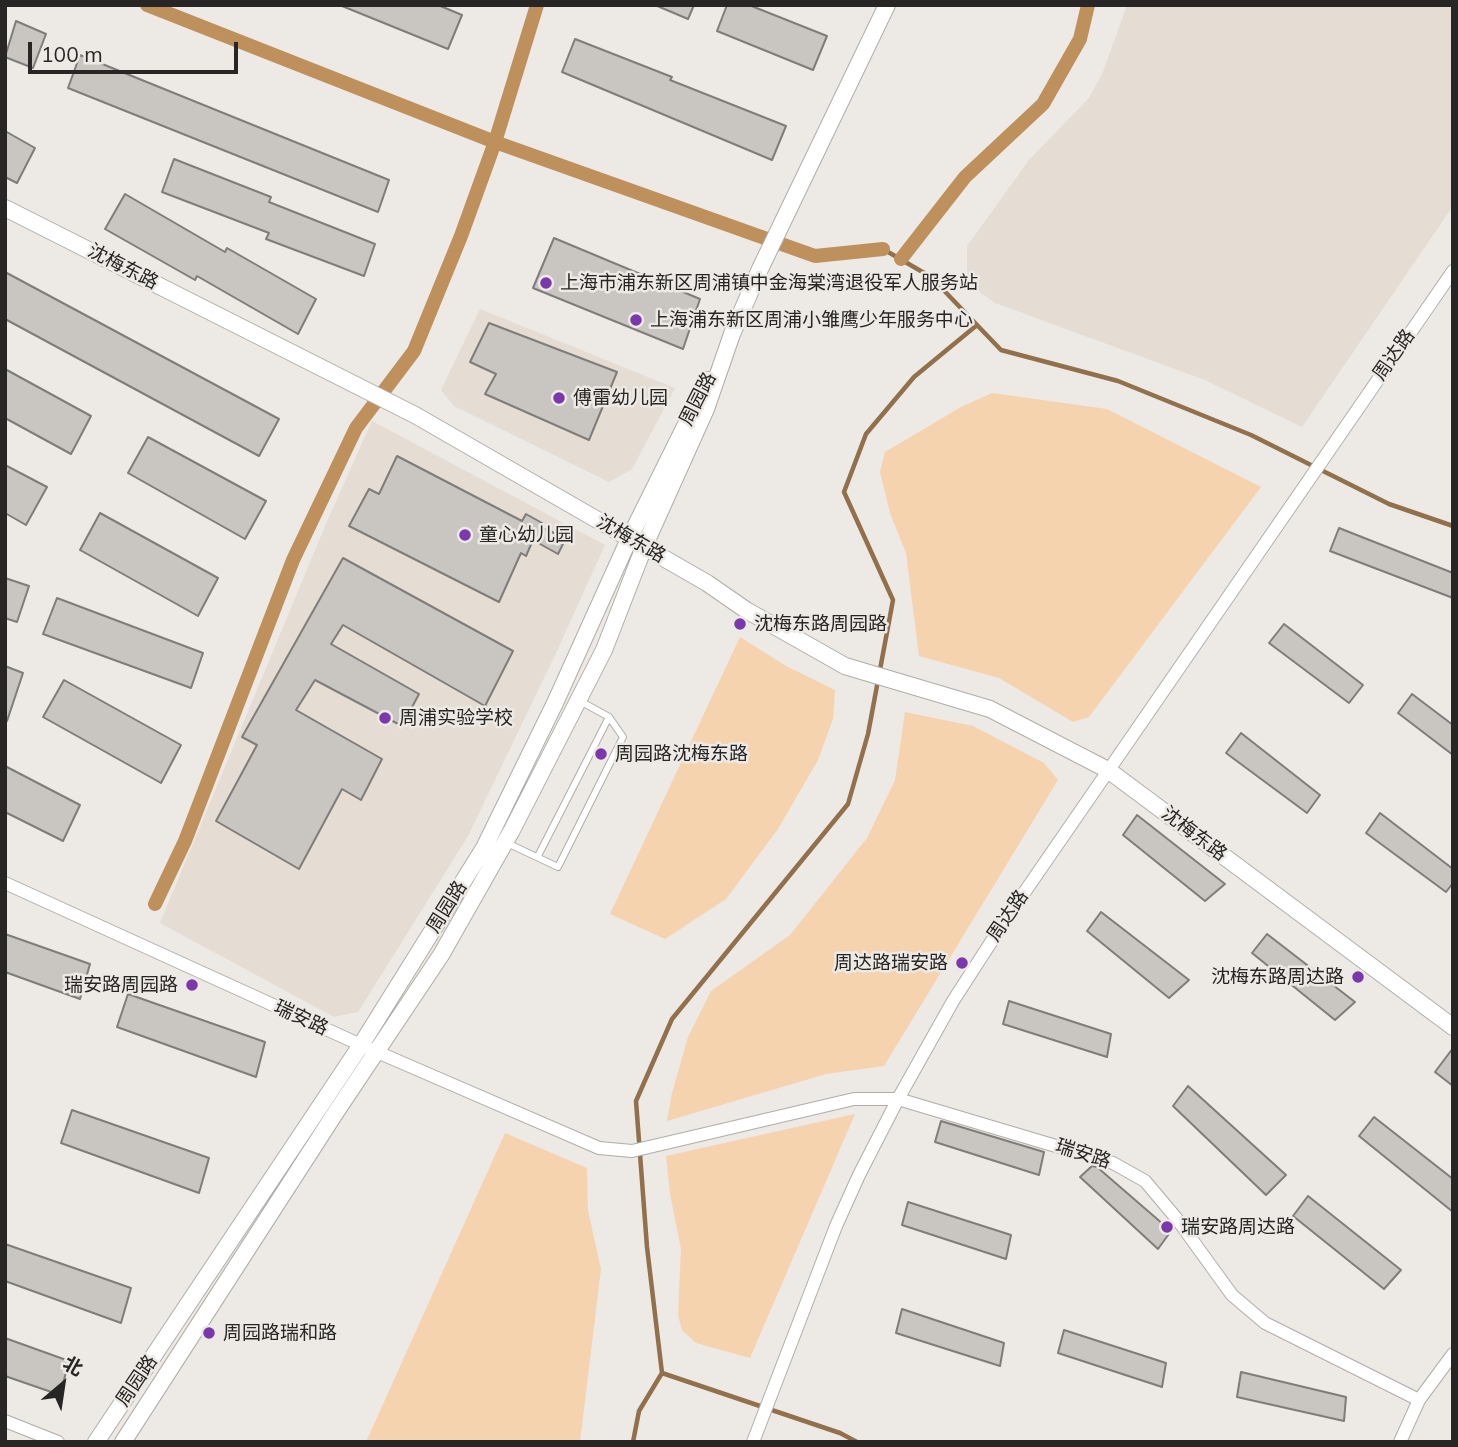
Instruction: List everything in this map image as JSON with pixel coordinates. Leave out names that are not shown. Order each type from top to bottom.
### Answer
[{"type":"street","name":"周园路","points":[[96,1442],[361,1045],[484,848],[543,728],[629,539],[732,334],[760,269],[887,5]]},
{"type":"street","name":"沈梅东路","points":[[5,208],[415,415],[707,583],[746,610],[845,666],[990,709],[1108,771],[1453,1027]]},
{"type":"street","name":"周达路","points":[[755,1438],[836,1226],[898,1099],[973,968],[1453,271]]},
{"type":"street","name":"周园路","points":[[123,1442],[441,955],[506,842],[604,650],[644,547],[706,409],[732,334]]},
{"type":"street","name":"瑞安路","points":[[5,883],[361,1045],[599,1148],[632,1151],[854,1099],[898,1099],[1113,1163],[1145,1181],[1177,1219],[1232,1295],[1265,1323],[1419,1400]]},
{"type":"street","points":[[1401,1442],[1419,1400],[1453,1354]]},
{"type":"street","points":[[5,1421],[58,1442]]},
{"type":"lane","points":[[506,842],[558,867],[623,737],[609,717],[578,701]]},
{"type":"lane","points":[[538,856],[609,717]]},
{"type":"shaded area","points":[[1127,5],[1453,5],[1453,206],[1302,427],[1205,380],[995,303],[967,279],[967,246],[1029,160],[1089,98],[1103,72]]},
{"type":"shaded area","name":"傅雷幼儿园","points":[[480,309],[675,388],[632,469],[609,482],[454,406],[441,390]]},
{"type":"shaded area","points":[[992,393],[1107,409],[1261,487],[1089,717],[1073,722],[999,678],[919,656],[906,553],[890,513],[880,472],[885,452],[961,407]]},
{"type":"shaded area","name":"周浦实验学校","points":[[372,421],[605,545],[468,836],[358,1012],[334,1017],[160,923],[325,526]]},
{"type":"shaded area","points":[[740,637],[786,666],[835,690],[833,719],[818,760],[778,829],[726,899],[665,939],[610,914]]},
{"type":"shaded area","points":[[905,712],[973,726],[1044,763],[1058,780],[884,1066],[826,1074],[667,1121],[688,1037],[711,991],[790,935],[867,838],[895,780]]},
{"type":"shaded area","points":[[855,1114],[750,1358],[696,1343],[682,1330],[678,1315],[681,1249],[670,1194],[666,1156]]},
{"type":"shaded area","points":[[505,1133],[587,1168],[588,1211],[601,1269],[580,1442],[366,1442]]},
{"type":"building","points":[[438,5],[462,15],[448,49],[342,6]]},
{"type":"building","points":[[655,5],[694,5],[688,19]]},
{"type":"building","points":[[727,5],[749,5],[827,36],[813,70],[717,31]]},
{"type":"building","points":[[16,21],[46,34],[33,68],[5,57]]},
{"type":"building","points":[[575,39],[786,126],[772,160],[562,72]]},
{"type":"building","points":[[80,55],[389,180],[378,212],[68,88]]},
{"type":"building","points":[[5,131],[35,148],[17,183],[5,177]]},
{"type":"building","points":[[174,159],[271,197],[269,202],[375,244],[364,276],[266,239],[269,233],[162,192]]},
{"type":"building","points":[[125,194],[225,252],[227,248],[316,299],[298,334],[197,276],[195,280],[105,229]]},
{"type":"building","points":[[554,238],[700,299],[683,349],[533,288]]},
{"type":"building","points":[[5,272],[279,419],[259,456],[5,319]]},
{"type":"building","name":"傅雷幼儿园","points":[[489,323],[617,372],[589,440],[485,394],[496,374],[470,362]]},
{"type":"building","points":[[5,369],[91,416],[71,454],[5,418]]},
{"type":"building","points":[[148,437],[266,501],[245,539],[128,473]]},
{"type":"building","name":"童心幼儿园","points":[[397,456],[522,521],[526,514],[542,523],[540,527],[566,538],[558,554],[533,540],[526,556],[521,553],[499,602],[349,526],[369,489],[379,494]]},
{"type":"building","points":[[5,465],[47,487],[26,525],[5,513]]},
{"type":"building","points":[[100,513],[218,578],[198,616],[80,550]]},
{"type":"building","points":[[1339,528],[1453,573],[1453,598],[1330,551]]},
{"type":"building","points":[[343,558],[513,651],[485,706],[343,625],[331,644],[419,694],[402,726],[315,680],[296,710],[382,759],[361,800],[342,789],[299,869],[216,821],[257,745],[242,737]]},
{"type":"building","points":[[5,578],[29,586],[17,622],[5,618]]},
{"type":"building","points":[[57,598],[203,653],[191,688],[43,634]]},
{"type":"building","points":[[1284,624],[1363,685],[1349,703],[1269,643]]},
{"type":"building","points":[[5,666],[23,673],[7,721],[5,720]]},
{"type":"building","points":[[64,680],[181,745],[161,783],[43,717]]},
{"type":"building","points":[[1412,694],[1453,725],[1453,755],[1398,713]]},
{"type":"building","points":[[1241,733],[1320,795],[1307,813],[1226,753]]},
{"type":"building","points":[[5,766],[80,805],[63,841],[5,812]]},
{"type":"building","points":[[1380,813],[1453,869],[1453,883],[1446,892],[1366,833]]},
{"type":"building","points":[[1137,815],[1225,884],[1205,901],[1123,835]]},
{"type":"building","points":[[1101,912],[1189,980],[1169,998],[1087,931]]},
{"type":"building","points":[[5,934],[90,964],[80,999],[5,972]]},
{"type":"building","points":[[1267,934],[1355,1002],[1335,1020],[1252,953]]},
{"type":"building","points":[[128,994],[265,1042],[256,1077],[117,1027]]},
{"type":"building","points":[[1009,1001],[1111,1034],[1107,1057],[1003,1024]]},
{"type":"building","points":[[1453,1048],[1453,1086],[1435,1072]]},
{"type":"building","points":[[1188,1086],[1286,1175],[1266,1195],[1173,1106]]},
{"type":"building","points":[[72,1110],[209,1158],[199,1193],[61,1143]]},
{"type":"building","points":[[1374,1117],[1453,1179],[1453,1212],[1359,1136]]},
{"type":"building","points":[[941,1121],[1044,1152],[1039,1175],[935,1142]]},
{"type":"building","points":[[1092,1166],[1097,1167],[1171,1231],[1158,1249],[1080,1177]]},
{"type":"building","points":[[1308,1196],[1401,1270],[1384,1289],[1293,1216]]},
{"type":"building","points":[[908,1202],[1011,1235],[1006,1259],[902,1225]]},
{"type":"building","points":[[5,1244],[131,1288],[121,1323],[5,1281]]},
{"type":"building","points":[[902,1309],[1004,1343],[1000,1366],[896,1333]]},
{"type":"building","points":[[1064,1330],[1166,1363],[1162,1387],[1058,1353]]},
{"type":"building","points":[[5,1338],[69,1361],[60,1395],[5,1376]]},
{"type":"building","points":[[1241,1372],[1346,1397],[1344,1421],[1237,1397]]},
{"type":"waterway","points":[[147,5],[495,142],[815,256],[883,249]]},
{"type":"waterway","points":[[155,904],[185,841],[293,560],[356,428],[414,351],[461,236],[495,142],[537,5]]},
{"type":"waterway","points":[[901,259],[965,177],[1043,104],[1080,39],[1088,5]]},
{"type":"waterway","points":[[883,249],[931,277],[1001,350],[1118,381],[1251,435],[1389,504],[1453,526]]},
{"type":"waterway","points":[[633,1442],[639,1411],[662,1373],[647,1247],[636,1101],[672,1019],[848,804],[868,734],[893,600],[844,492],[866,434],[914,377],[977,325]]},
{"type":"waterway","points":[[662,1373],[840,1433],[857,1442]]},
{"type":"place","name":"上海市浦东新区周浦镇中金海棠湾退役军人服务站","points":[[546,283]]},
{"type":"place","name":"上海浦东新区周浦小雏鹰少年服务中心","points":[[636,320]]},
{"type":"place","name":"傅雷幼儿园","points":[[559,398]]},
{"type":"place","name":"童心幼儿园","points":[[465,535]]},
{"type":"place","name":"沈梅东路周园路","points":[[740,624]]},
{"type":"place","name":"周浦实验学校","points":[[385,718]]},
{"type":"place","name":"周园路沈梅东路","points":[[601,754]]},
{"type":"place","name":"周达路瑞安路","points":[[962,963]]},
{"type":"place","name":"沈梅东路周达路","points":[[1358,977]]},
{"type":"place","name":"瑞安路周园路","points":[[192,985]]},
{"type":"place","name":"瑞安路周达路","points":[[1167,1227]]},
{"type":"place","name":"周园路瑞和路","points":[[209,1333]]}]
